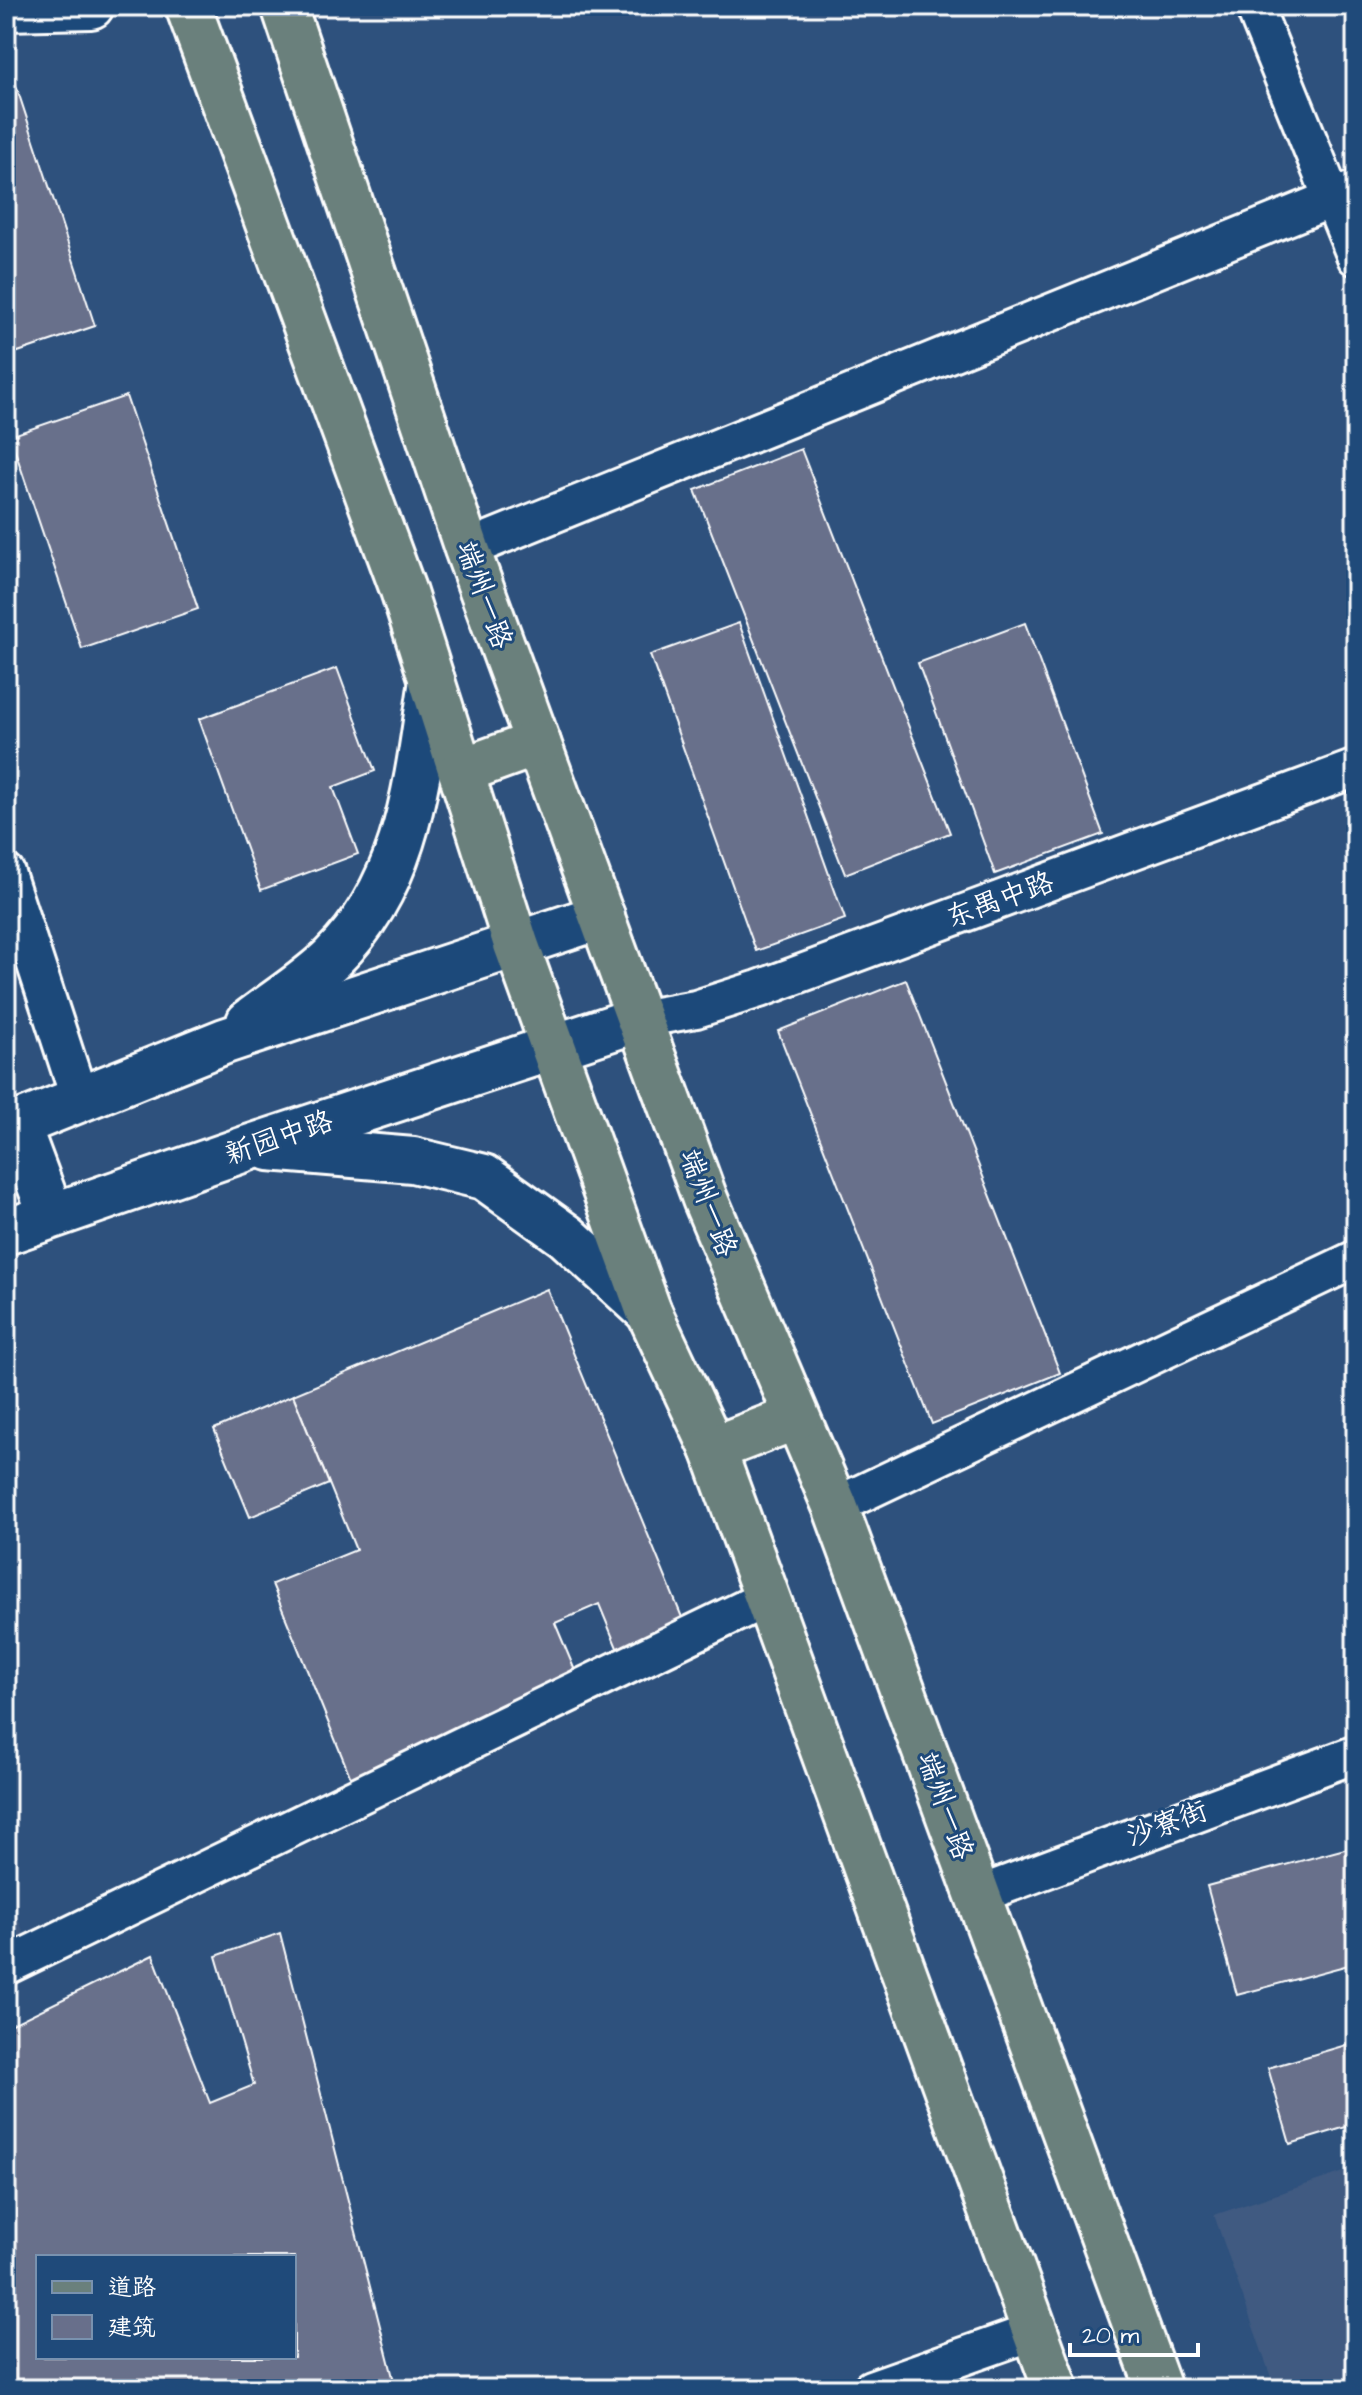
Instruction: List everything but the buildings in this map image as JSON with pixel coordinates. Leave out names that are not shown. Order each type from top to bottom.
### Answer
[{"type":"main road","points":[[6,8],[91,6]]},
{"type":"main road","points":[[188,6],[403,590],[516,944],[552,1046],[649,1312],[713,1449],[1056,2389]]},
{"type":"main road","name":"端州一路","points":[[284,6],[467,549],[705,1199],[835,1506],[1159,2389]]},
{"type":"main road","points":[[225,1041],[333,957],[380,896],[411,818],[432,680]]},
{"type":"main road","points":[[461,771],[538,743]]},
{"type":"main road","points":[[51,1215],[12,1126],[225,1041],[602,916]]},
{"type":"main road","name":"新园中路","points":[[6,1232],[251,1147],[639,1019]]},
{"type":"main road","points":[[251,1147],[413,1160],[484,1177],[566,1236],[649,1312]]},
{"type":"main road","points":[[713,1449],[796,1417]]},
{"type":"street","points":[[1254,6],[1344,194],[1356,257]]},
{"type":"street","points":[[467,549],[1344,194]]},
{"type":"street","name":"东禺中路","points":[[639,1019],[696,1009],[759,989],[1356,768]]},
{"type":"street","points":[[6,873],[80,1100]]},
{"type":"street","points":[[835,1506],[1356,1259]]},
{"type":"street","points":[[6,1966],[767,1598]]},
{"type":"street","name":"沙寮街","points":[[978,1895],[1356,1754]]},
{"type":"street","points":[[871,2389],[1035,2331]]},
{"type":"shaded area","points":[[6,1883],[25,1937],[6,1946]]},
{"type":"shaded area","points":[[1356,2168],[1356,2389],[1275,2389],[1214,2215]]}]
